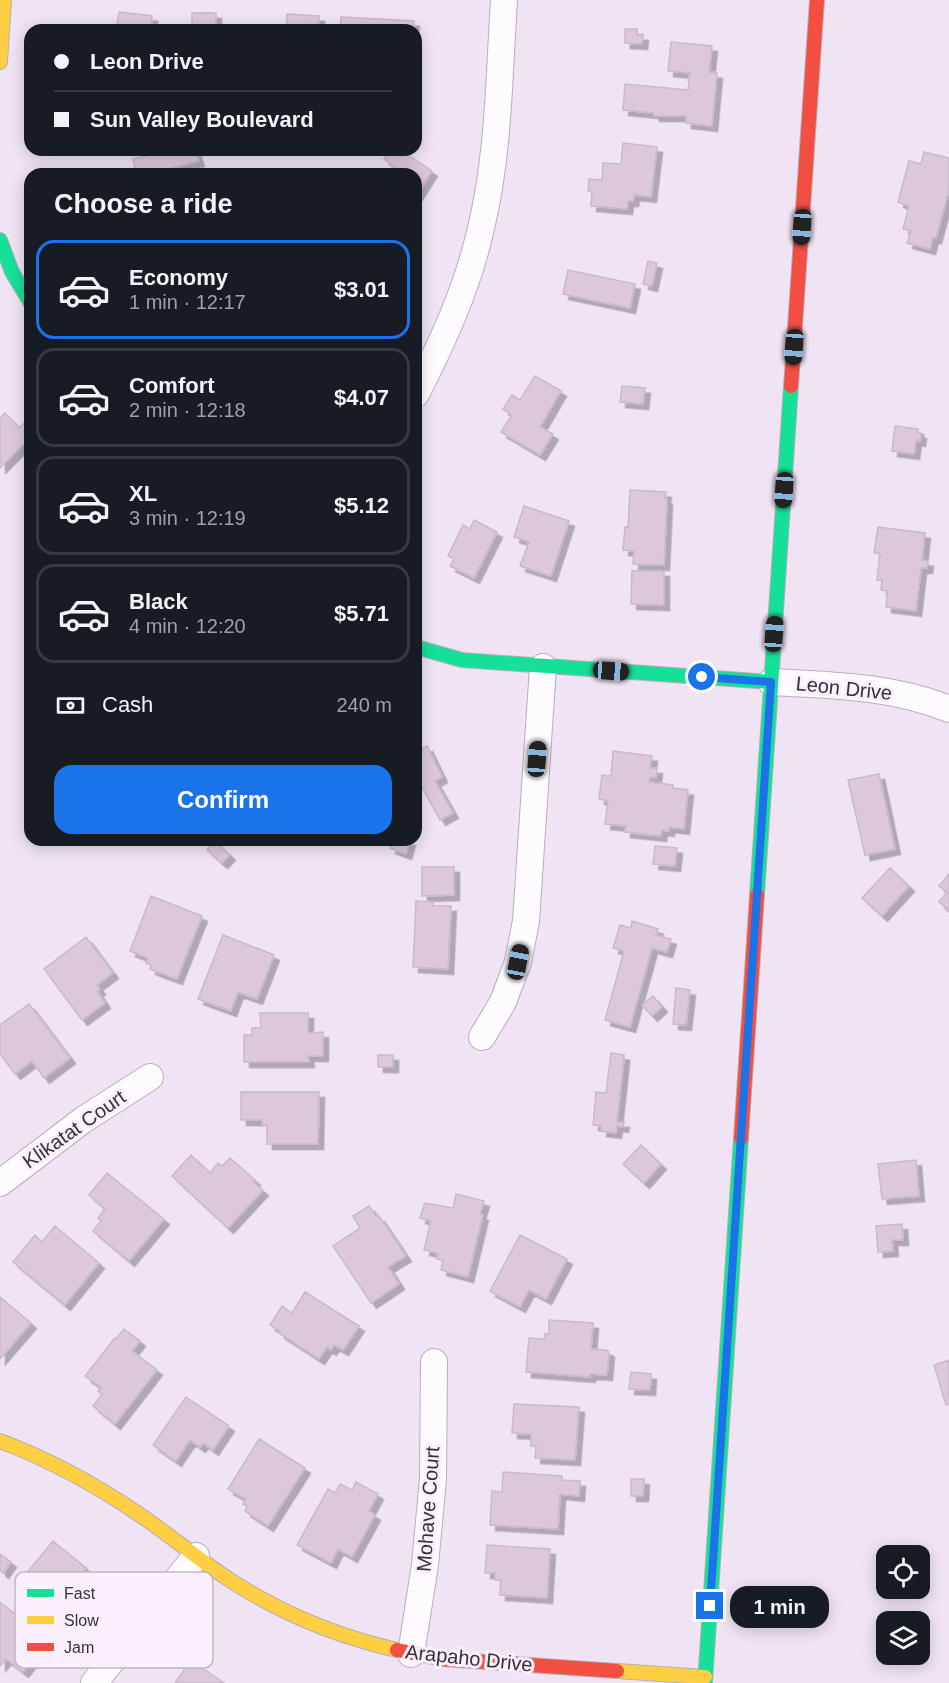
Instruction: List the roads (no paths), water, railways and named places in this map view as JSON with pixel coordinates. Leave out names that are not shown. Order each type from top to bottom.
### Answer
[{"type":"main road","points":[[0,62],[4,0]]},
{"type":"main road","points":[[705,1680],[817,0]]},
{"type":"main road","points":[[0,240],[7,262],[24,294]]},
{"type":"main road","name":"Leon Drive","points":[[422,649],[462,660],[771,682]]},
{"type":"main road","name":"Arapaho Drive","points":[[0,1441],[70,1473],[137,1512],[244,1589],[297,1617],[349,1638],[411,1654],[443,1659],[705,1680]]},
{"type":"street","points":[[422,382],[441,344],[465,285],[481,228],[493,166],[504,0]]},
{"type":"street","points":[[483,1037],[503,1002],[518,962],[526,921],[543,667]]},
{"type":"street","name":"Leon Drive","points":[[771,682],[861,687],[904,694],[949,710]]},
{"type":"street","name":"Klikatat Court","points":[[0,1183],[83,1120],[150,1077]]},
{"type":"street","name":"Mohave Court","points":[[411,1654],[425,1565],[433,1479],[434,1362]]},
{"type":"street","points":[[183,1572],[196,1556]]},
{"type":"street","points":[[94,1683],[106,1668]]}]
